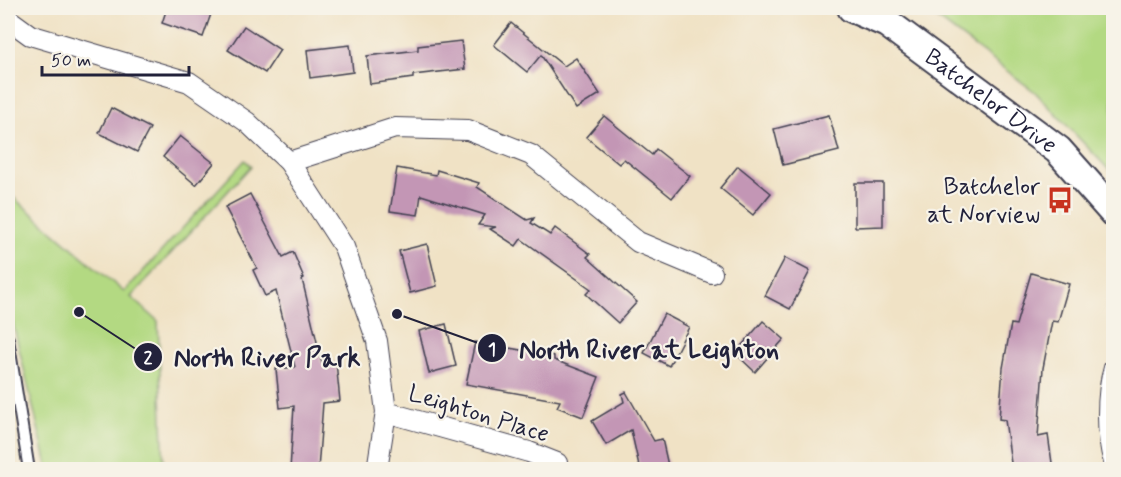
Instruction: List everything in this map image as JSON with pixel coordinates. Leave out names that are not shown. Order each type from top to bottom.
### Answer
[{"type":"street","name":"Batchelor Drive","points":[[852,8],[887,23],[1058,150],[1113,213]]},
{"type":"street","points":[[8,19],[30,35],[189,82],[248,122],[290,162],[344,247],[377,341],[386,412],[377,470]]},
{"type":"street","points":[[290,162],[395,128],[468,130],[531,155],[638,242],[712,273]]},
{"type":"street","points":[[1113,368],[1109,384],[1110,449],[1113,462]]},
{"type":"street","name":"Leighton Place","points":[[386,412],[529,452],[557,463]]},
{"type":"lane","points":[[8,339],[29,470]]},
{"type":"green space","points":[[919,8],[1113,8],[1113,174],[1035,92],[927,11]]},
{"type":"green space","points":[[245,160],[251,166],[131,297],[158,321],[164,469],[48,469],[8,303],[8,193],[124,292]]},
{"type":"building","points":[[167,8],[202,8],[212,11],[203,37],[162,23]]},
{"type":"building","points":[[511,23],[564,66],[576,58],[600,94],[576,109],[541,55],[527,72],[494,45]]},
{"type":"building","points":[[244,26],[280,50],[265,73],[228,50]]},
{"type":"building","points":[[461,41],[465,69],[413,75],[413,78],[370,84],[367,56],[418,50],[418,46]]},
{"type":"building","points":[[350,45],[353,72],[310,78],[307,50]]},
{"type":"building","points":[[111,108],[150,128],[137,152],[99,133]]},
{"type":"building","points":[[829,115],[839,151],[783,165],[774,129]]},
{"type":"building","points":[[604,116],[652,155],[656,149],[690,176],[672,198],[624,159],[619,164],[586,137]]},
{"type":"building","points":[[180,136],[214,163],[196,185],[163,157]]},
{"type":"building","points":[[738,166],[771,193],[753,215],[720,188]]},
{"type":"building","points":[[397,168],[436,175],[437,170],[479,183],[477,187],[527,220],[534,218],[531,223],[550,235],[555,228],[590,254],[587,257],[637,302],[618,323],[586,294],[591,289],[521,239],[516,246],[490,229],[496,227],[478,225],[485,215],[421,195],[418,215],[390,211]]},
{"type":"building","points":[[855,183],[883,183],[883,226],[855,227]]},
{"type":"building","points":[[250,194],[283,257],[293,252],[304,278],[302,279],[322,363],[336,362],[340,401],[323,403],[318,470],[290,470],[294,406],[280,408],[276,369],[295,367],[276,291],[265,296],[253,270],[257,268],[225,207]]},
{"type":"building","points":[[427,244],[437,286],[410,293],[399,251]]},
{"type":"building","points":[[785,258],[810,271],[790,309],[765,296]]},
{"type":"building","points":[[1031,273],[1069,284],[1058,322],[1052,321],[1043,368],[1038,437],[1048,435],[1053,470],[1012,470],[1005,420],[999,419],[1003,368],[1011,324],[1016,325]]},
{"type":"building","points":[[664,314],[689,327],[669,366],[644,353]]},
{"type":"building","points":[[763,321],[784,339],[755,372],[735,353]]},
{"type":"building","points":[[446,324],[456,366],[429,373],[419,331]]},
{"type":"building","points":[[475,342],[554,356],[554,360],[599,377],[583,417],[557,407],[560,401],[466,384]]},
{"type":"building","points":[[626,392],[654,441],[662,439],[669,470],[640,470],[631,430],[606,445],[592,421],[624,402],[622,394]]},
{"type":"place","name":"Batchelor at Norview","points":[[1060,200]]},
{"type":"place","name":"North River Park","points":[[79,312]]},
{"type":"place","name":"North River at Leighton","points":[[397,314]]}]
